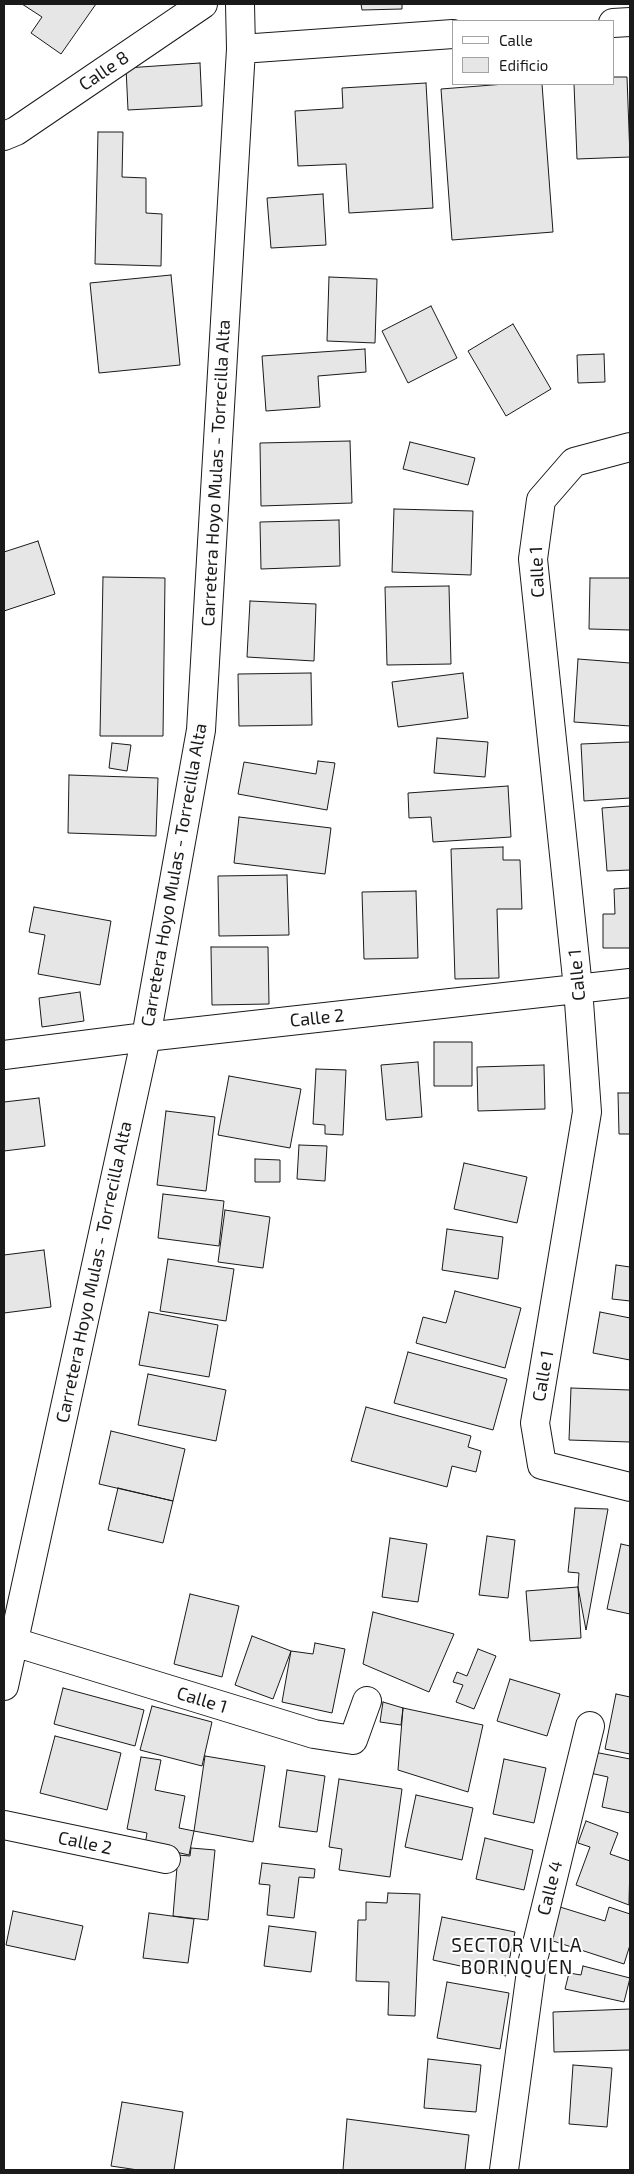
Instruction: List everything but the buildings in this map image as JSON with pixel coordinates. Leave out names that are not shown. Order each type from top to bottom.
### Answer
[{"type":"street","name":"Calle 8","points":[[4,136],[16,130],[203,4]]},
{"type":"street","name":"Carretera Hoyo Mulas - Torrecilla Alta","points":[[4,1686],[146,1037],[201,730],[241,49],[240,4]]},
{"type":"street","points":[[614,23],[630,22]]},
{"type":"street","points":[[241,49],[452,34]]},
{"type":"street","name":"Calle 1","points":[[630,447],[574,462],[541,500],[533,559],[578,988],[587,1112],[535,1423],[542,1465],[630,1487]]},
{"type":"street","name":"Calle 2","points":[[4,1055],[146,1037],[630,983]]},
{"type":"street","name":"Calle 1","points":[[14,1642],[314,1734],[353,1740],[367,1701]]},
{"type":"street","name":"Calle 4","points":[[504,2170],[532,1964],[590,1726]]},
{"type":"street","name":"Calle 2","points":[[4,1825],[166,1859]]},
{"type":"district","name":"SECTOR VILLA BORINQUEN","points":[[517,1957]]}]
